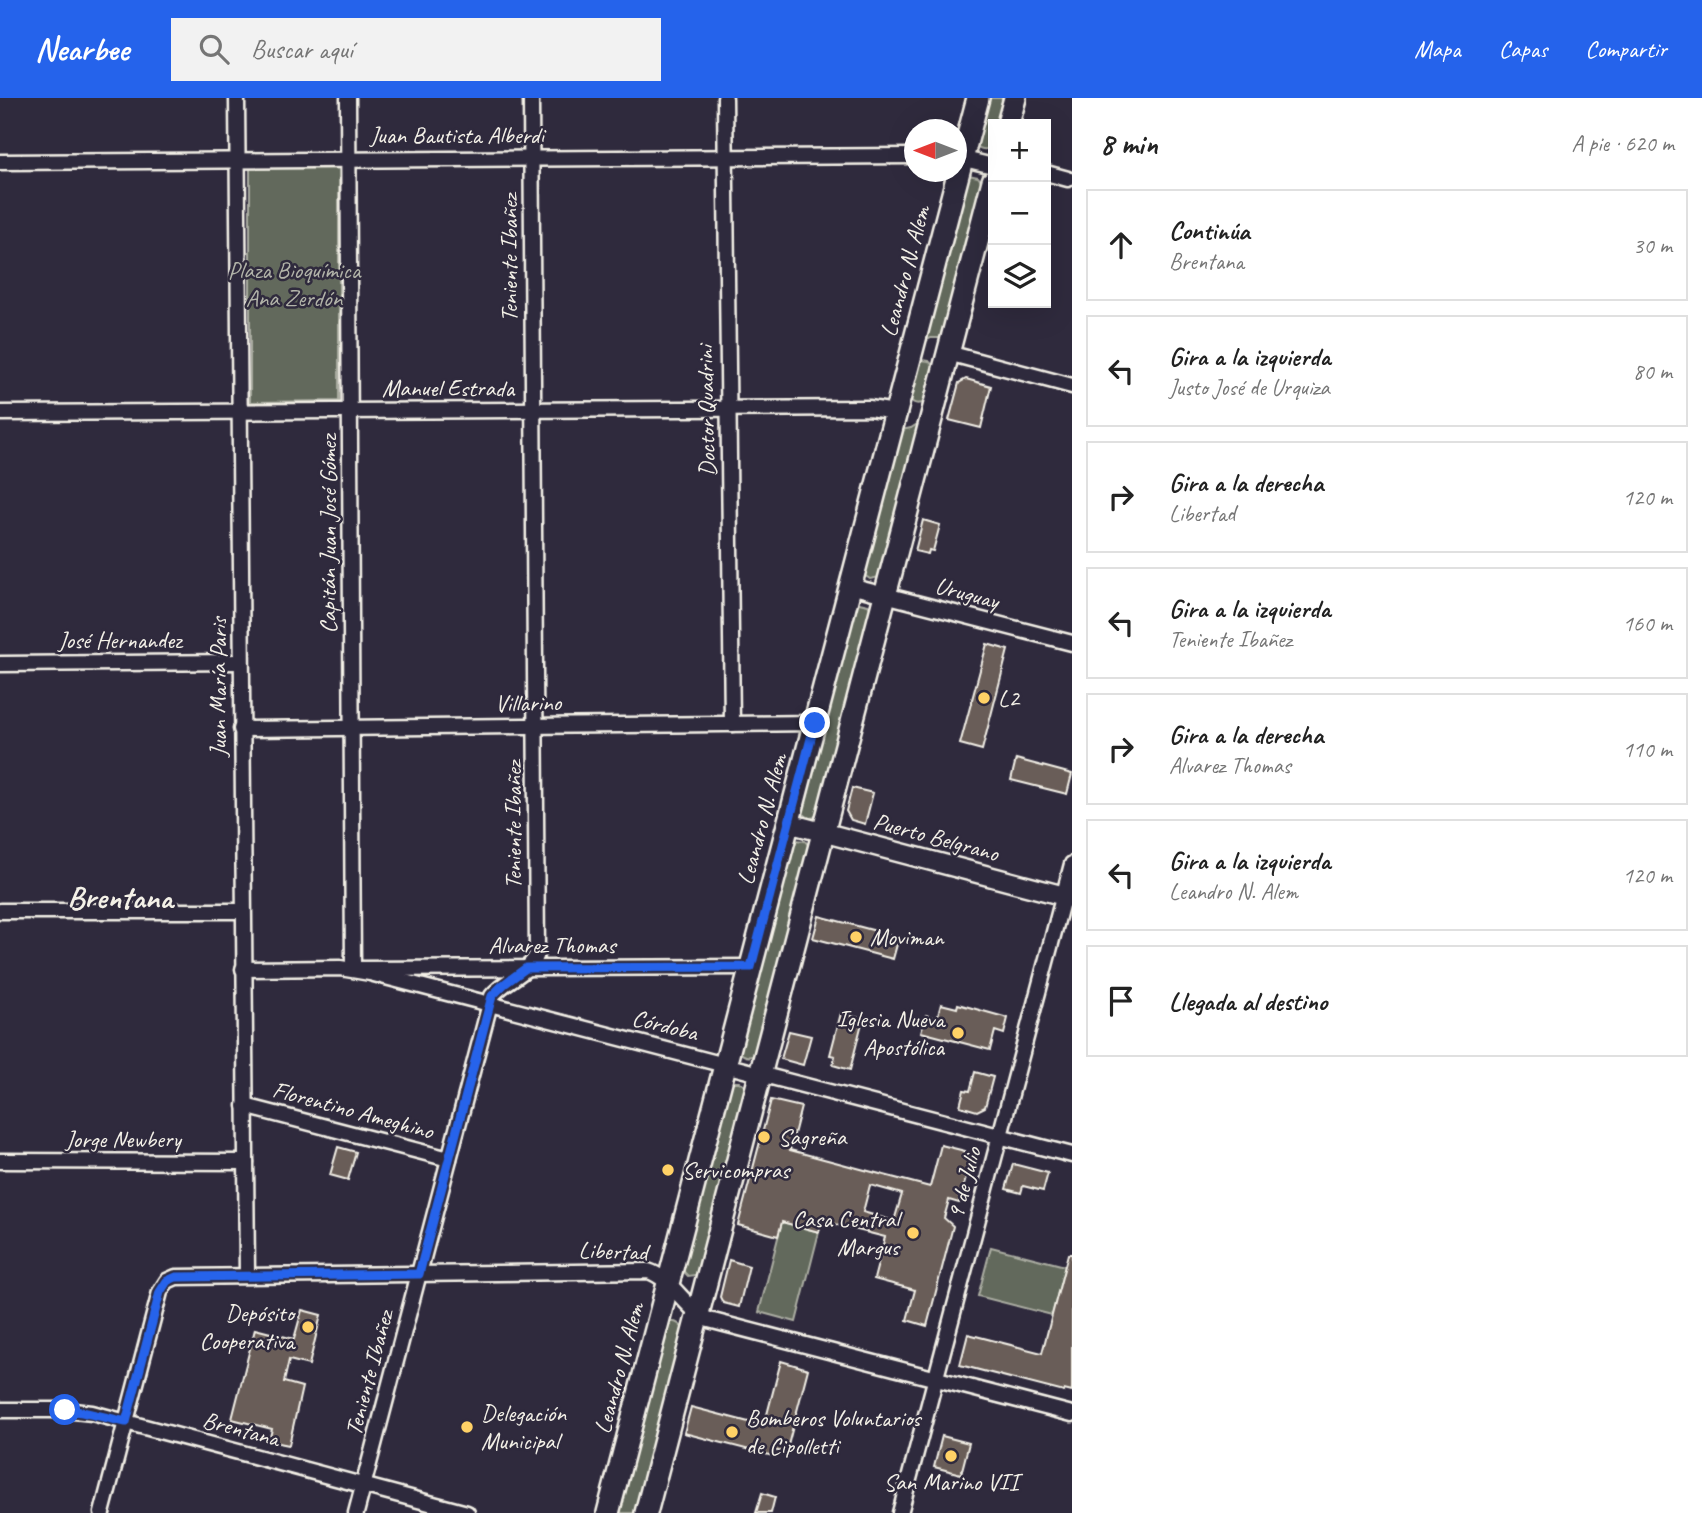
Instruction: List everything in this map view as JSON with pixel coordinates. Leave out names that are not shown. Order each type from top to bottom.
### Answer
[{"type":"main road","name":"Leandro N. Alem","points":[[967,133],[978,98]]},
{"type":"main road","points":[[1009,119],[1015,98]]},
{"type":"main road","name":"Leandro N. Alem","points":[[608,1513],[896,412],[953,182]]},
{"type":"main road","points":[[646,1513],[993,182]]},
{"type":"main road","points":[[908,364],[917,353],[925,351],[938,355],[944,368],[946,363]]},
{"type":"main road","points":[[896,412],[913,415],[936,400]]},
{"type":"street","name":"Juan María Paris","points":[[237,98],[247,1275]]},
{"type":"street","name":"Capitán Juan José Gómez","points":[[348,98],[353,969]]},
{"type":"street","name":"Teniente Ibañez","points":[[356,1513],[492,996],[533,962],[537,954],[531,98]]},
{"type":"street","name":"Doctor Quadrini","points":[[725,98],[732,724]]},
{"type":"street","name":"Juan Bautista Alberdi","points":[[0,162],[904,156]]},
{"type":"street","points":[[967,160],[988,165]]},
{"type":"street","points":[[1051,174],[1068,179]]},
{"type":"street","points":[[946,363],[1072,386]]},
{"type":"street","name":"Manuel Estrada","points":[[0,413],[869,408],[896,412]]},
{"type":"street","name":"Uruguay","points":[[850,586],[1072,643]]},
{"type":"street","name":"José Hernandez","points":[[0,664],[241,662]]},
{"type":"street","name":"Villarino","points":[[242,729],[815,723]]},
{"type":"street","name":"Puerto Belgrano","points":[[788,823],[1068,896]]},
{"type":"street","name":"9 de Julio","points":[[900,1513],[1000,1136],[1068,896],[1072,864]]},
{"type":"street","points":[[0,911],[243,911]]},
{"type":"street","name":"Alvarez Thomas","points":[[353,969],[751,967]]},
{"type":"street","name":"Córdoba","points":[[243,968],[353,969],[1072,1155]]},
{"type":"street","name":"Florentino Ameghino","points":[[245,1106],[450,1159]]},
{"type":"street","name":"Jorge Newbery","points":[[0,1161],[246,1162]]},
{"type":"street","name":"Libertad","points":[[126,1422],[160,1292],[167,1281],[180,1276],[645,1271],[658,1275],[698,1314],[712,1321],[1072,1414]]},
{"type":"street","name":"Brentana","points":[[0,1410],[82,1412],[467,1513]]},
{"type":"street","points":[[102,1513],[126,1422]]},
{"type":"green space","points":[[983,98],[1007,98],[1001,119],[988,119],[988,148],[982,149],[975,145]]},
{"type":"green space","name":"Plaza Bioquímica Ana Zerdón","points":[[339,165],[339,401],[250,402],[250,166]]},
{"type":"green space","points":[[968,175],[978,177],[983,184],[941,338],[931,338],[924,342],[967,182]]},
{"type":"green space","points":[[921,360],[929,361],[935,368],[926,402],[917,404],[912,402],[910,391],[917,363]]},
{"type":"green space","points":[[922,421],[880,577],[870,579],[864,575],[901,430],[911,428]]},
{"type":"green space","points":[[856,605],[868,605],[873,612],[817,817],[810,818],[801,813]]},
{"type":"green space","points":[[805,841],[810,847],[757,1053],[747,1056],[738,1051],[792,842]]},
{"type":"green space","points":[[731,1083],[746,1087],[700,1272],[688,1276],[681,1269]]},
{"type":"green space","points":[[782,1222],[819,1232],[796,1322],[759,1312]]},
{"type":"green space","points":[[991,1247],[1065,1266],[1052,1315],[978,1296]]},
{"type":"green space","points":[[669,1322],[678,1324],[684,1331],[638,1513],[614,1513]]},
{"type":"building","points":[[966,379],[991,386],[981,428],[949,420],[959,383]]},
{"type":"building","points":[[923,520],[940,525],[933,551],[929,550],[928,554],[915,551]]},
{"type":"building","name":"L2","points":[[987,644],[1008,650],[982,750],[960,744]]},
{"type":"building","points":[[1016,759],[1072,774],[1067,794],[1011,780]]},
{"type":"building","points":[[852,788],[873,793],[865,824],[851,820],[846,811]]},
{"type":"building","name":"Moviman","points":[[819,916],[899,937],[893,959],[813,938]]},
{"type":"building","points":[[941,1004],[957,1008],[958,1004],[1008,1018],[1004,1034],[995,1031],[990,1050],[921,1032],[926,1015],[937,1019]]},
{"type":"building","points":[[841,1013],[863,1019],[850,1070],[833,1065],[835,1056],[830,1055]]},
{"type":"building","points":[[789,1031],[811,1036],[803,1065],[781,1059]]},
{"type":"building","points":[[975,1072],[993,1077],[985,1107],[977,1111],[960,1106],[964,1090],[970,1091]]},
{"type":"building","points":[[771,1100],[801,1107],[790,1150],[930,1187],[941,1145],[965,1151],[963,1158],[971,1160],[959,1203],[949,1200],[944,1218],[953,1226],[927,1326],[907,1320],[915,1290],[874,1279],[885,1237],[822,1221],[819,1232],[782,1222],[778,1236],[738,1225]],"holes":[[[870,1185],[902,1194],[894,1221],[863,1212]]]},
{"type":"building","points":[[338,1147],[356,1152],[348,1180],[330,1175]]},
{"type":"building","points":[[1013,1164],[1048,1173],[1043,1191],[1023,1186],[1021,1193],[1006,1189]]},
{"type":"building","points":[[1068,1254],[1072,1254],[1072,1392],[960,1365],[968,1334],[1042,1353]]},
{"type":"building","points":[[729,1260],[749,1266],[739,1307],[723,1303],[720,1297]]},
{"type":"building","points":[[302,1310],[321,1315],[309,1365],[289,1360],[284,1382],[302,1387],[289,1445],[269,1441],[272,1429],[232,1419],[255,1329],[294,1339]]},
{"type":"building","points":[[781,1361],[808,1369],[786,1453],[774,1450],[773,1456],[684,1433],[691,1407],[764,1426]]},
{"type":"building","name":"San Marino VII","points":[[942,1436],[969,1443],[961,1474],[934,1467]]},
{"type":"building","points":[[762,1493],[775,1497],[771,1513],[756,1513]]},
{"type":"place","name":"L2","points":[[984,698]]},
{"type":"place","name":"Moviman","points":[[856,937]]},
{"type":"place","name":"Iglesia Nueva Apostólica","points":[[958,1033]]},
{"type":"place","name":"Sagreña","points":[[764,1137]]},
{"type":"place","name":"Servicompras","points":[[668,1170]]},
{"type":"place","name":"Casa Central Margus","points":[[913,1233]]},
{"type":"place","name":"Depósito Cooperativa","points":[[308,1327]]},
{"type":"place","name":"Delegación Municipal","points":[[467,1427]]},
{"type":"place","name":"Bomberos Voluntarios de Cipolletti","points":[[732,1432]]},
{"type":"place","name":"San Marino VII","points":[[951,1456]]},
{"type":"district","name":"Brentana","points":[[120,897]]},
{"type":"route","points":[[65,1410],[126,1422],[160,1292],[167,1281],[176,1277],[419,1274],[492,996],[526,968],[751,967],[815,723]]}]
